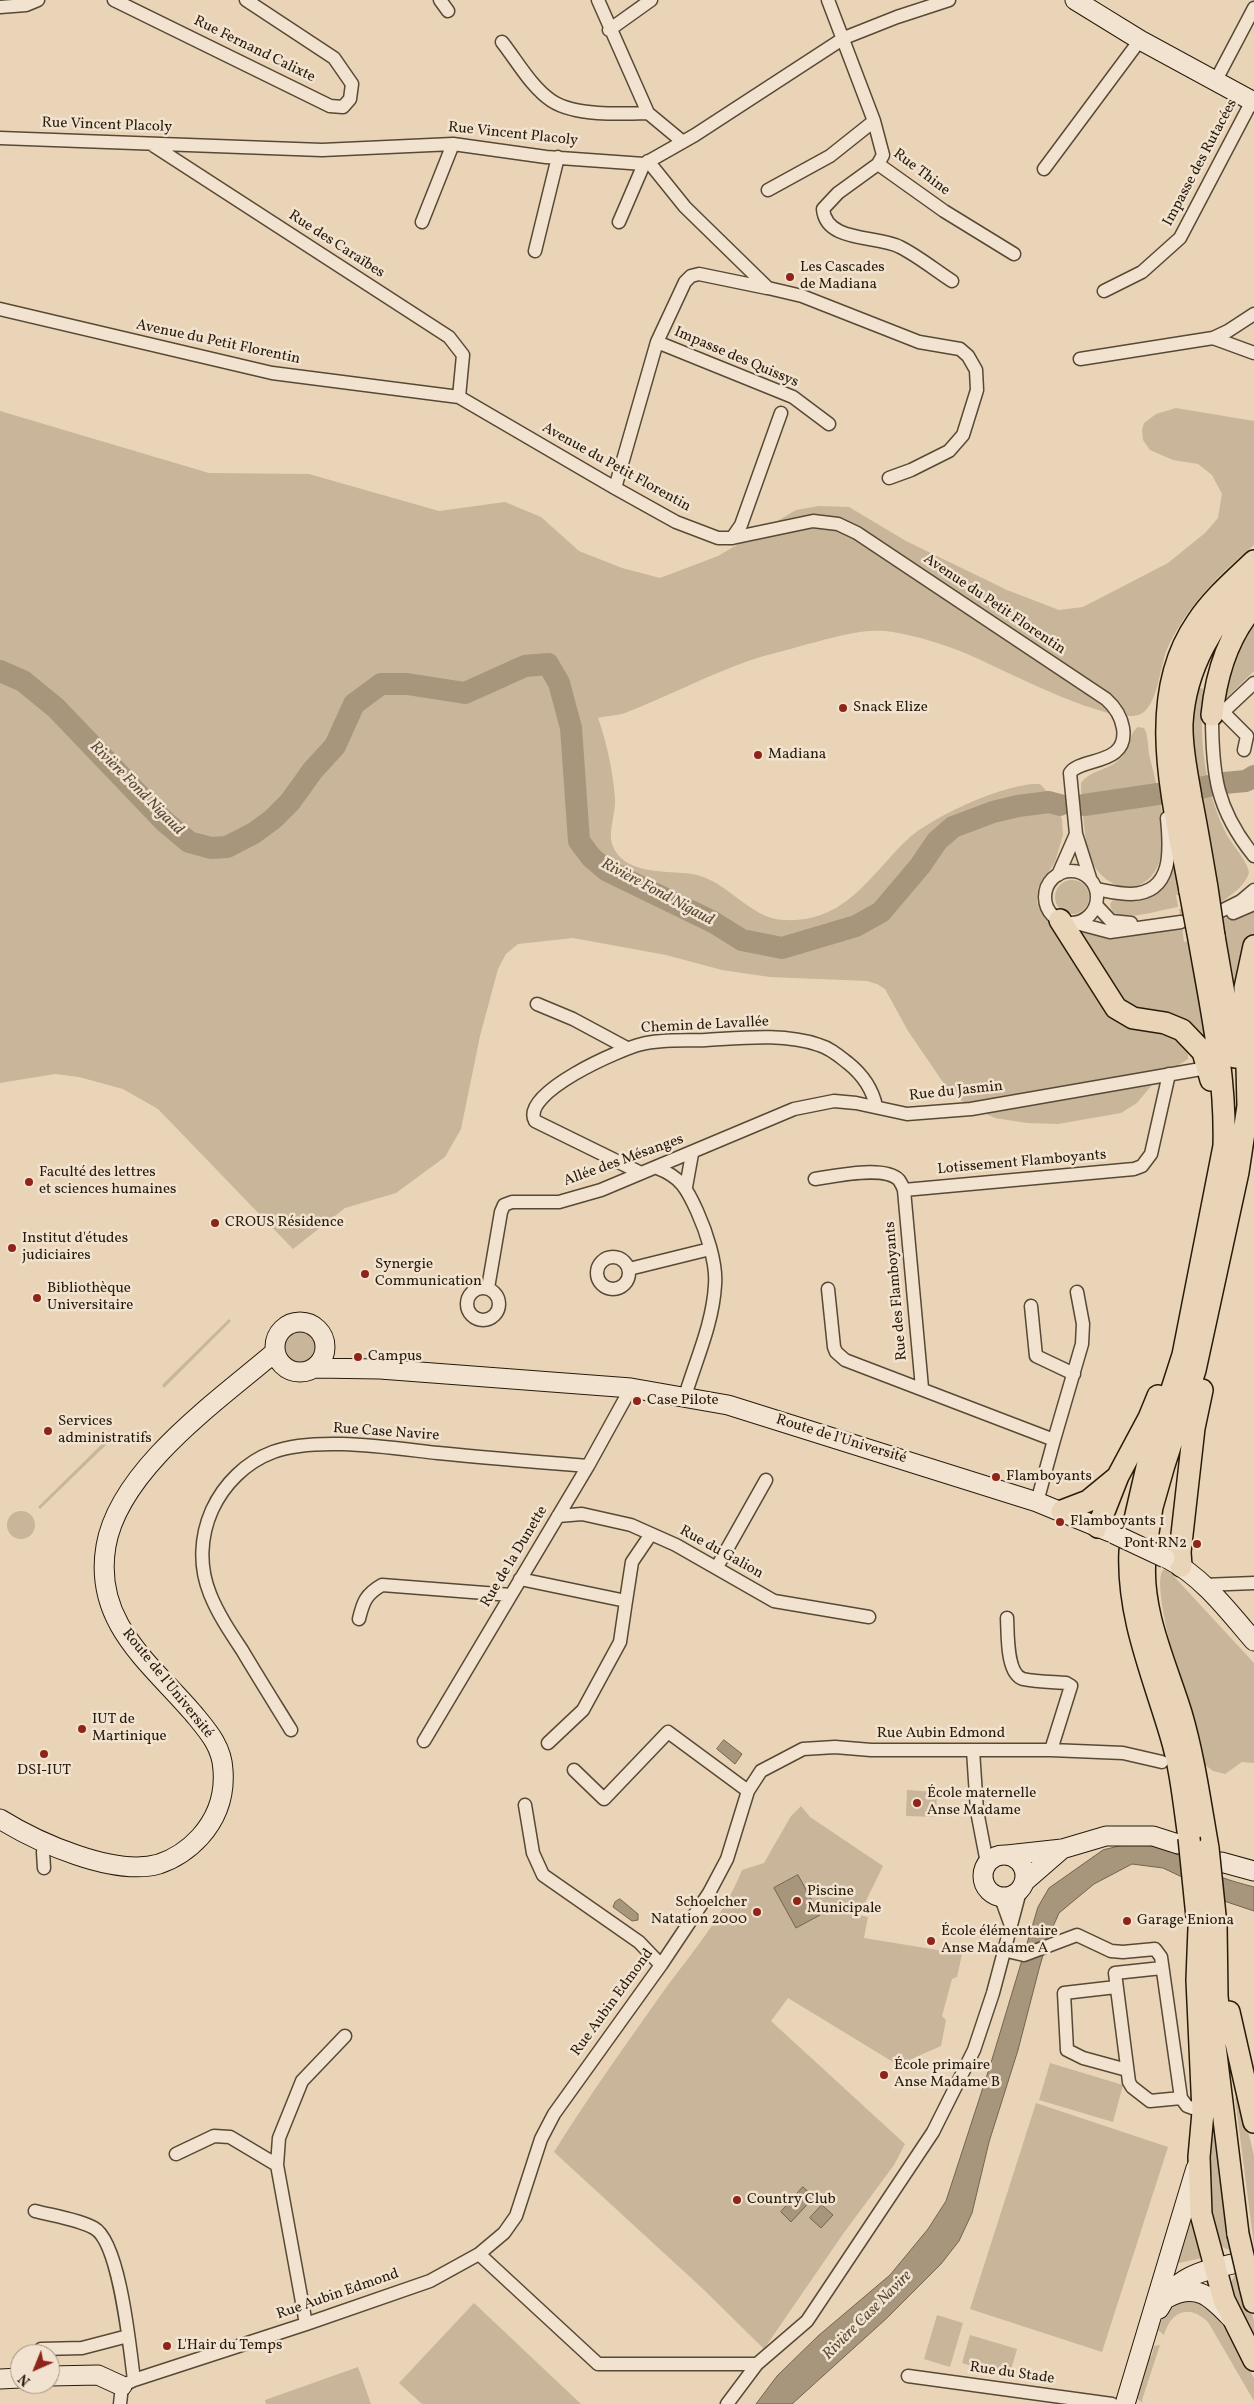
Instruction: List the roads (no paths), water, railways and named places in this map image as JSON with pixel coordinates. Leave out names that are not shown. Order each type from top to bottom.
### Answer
[{"type":"main road","points":[[1075,0],[1140,40],[1253,101]]},
{"type":"main road","points":[[1139,1546],[1195,1370],[1212,1252],[1224,1146],[1225,1111],[1206,938],[1198,890],[1178,807],[1166,727],[1170,691],[1183,645],[1204,611],[1254,561]]},
{"type":"main road","points":[[1172,772],[1192,673],[1205,644],[1224,614],[1254,585]]},
{"type":"main road","points":[[1218,713],[1218,676],[1223,659],[1234,636],[1254,606]]},
{"type":"main road","points":[[1068,922],[1116,1008],[1133,1018],[1165,1023],[1182,1030],[1198,1044],[1206,1057],[1212,1083],[1214,1121],[1213,1328],[1194,1428],[1180,1552],[1139,1546]]},
{"type":"main road","points":[[1206,938],[1236,1063],[1240,1110],[1238,1172]]},
{"type":"main road","points":[[1062,1511],[1088,1501],[1118,1476],[1149,1418],[1193,1307],[1212,1252],[1238,1172],[1248,1106],[1245,988],[1254,946]]},
{"type":"main road","points":[[1254,998],[1254,1010]]},
{"type":"main road","points":[[1139,1546],[1147,1467],[1183,1355],[1193,1307]]},
{"type":"main road","name":"Route de l'Université","points":[[0,1819],[21,1832],[74,1854],[109,1863],[132,1866],[158,1864],[179,1855],[195,1842],[212,1822],[223,1791],[223,1769],[220,1754],[210,1733],[125,1636],[107,1596],[104,1580],[104,1561],[108,1532],[126,1497],[137,1481],[197,1417],[275,1352],[279,1333],[288,1325],[300,1322],[314,1325],[323,1336],[326,1350],[348,1361],[380,1369]]},
{"type":"main road","points":[[315,1368],[324,1357],[326,1350]]},
{"type":"main road","points":[[275,1352],[277,1358],[286,1368]]},
{"type":"main road","name":"Route de l'Université","points":[[233,1388],[286,1368],[304,1372],[315,1368],[380,1369],[631,1388],[728,1404],[1062,1511],[1139,1546],[1203,1585],[1254,1641]]},
{"type":"main road","points":[[1118,1476],[1139,1546],[1153,1627],[1191,1752],[1204,1923],[1217,1996],[1246,2276],[1214,2265],[1176,2266],[1169,2258]]},
{"type":"main road","points":[[994,1855],[1062,1849],[1106,1836],[1138,1834],[1199,1848],[1254,1871]]},
{"type":"main road","points":[[994,1855],[982,1875],[985,1887],[989,1892],[1001,1898],[1014,1895],[1062,1849]]},
{"type":"main road","points":[[994,1855],[1019,1862],[1023,1868],[1022,1886]]},
{"type":"main road","points":[[1204,1923],[1197,1980],[1203,2112],[1199,2157],[1201,2214],[1224,2300],[1254,2360]]},
{"type":"main road","points":[[1204,1923],[1231,2022],[1254,2122]]},
{"type":"main road","points":[[1161,2296],[1169,2258],[1199,2157]]},
{"type":"main road","points":[[1161,2296],[1180,2282],[1214,2265]]},
{"type":"main road","points":[[1125,2404],[1161,2296],[1170,2278],[1186,2267]]},
{"type":"main road","points":[[1161,2296],[1188,2290],[1200,2293],[1217,2303],[1233,2320]]},
{"type":"main road","points":[[60,2376],[98,2375],[126,2390]]},
{"type":"street","points":[[0,6],[26,5],[38,0]]},
{"type":"street","name":"Rue Fernand Calixte","points":[[114,0],[330,106],[343,107],[350,98],[352,84],[334,58],[246,0]]},
{"type":"street","points":[[440,0],[448,11]]},
{"type":"street","points":[[598,0],[648,113],[683,142]]},
{"type":"street","points":[[610,30],[651,0]]},
{"type":"street","name":"Rue Thine","points":[[828,0],[844,38],[874,122],[883,155],[878,164],[944,211],[1014,254]]},
{"type":"street","points":[[619,222],[646,162],[683,142],[844,38],[897,17],[949,0]]},
{"type":"street","points":[[1215,82],[1254,8]]},
{"type":"street","points":[[1044,170],[1140,40]]},
{"type":"street","points":[[502,42],[537,86],[550,100],[562,107],[616,114],[648,113]]},
{"type":"street","name":"Impasse des Rutacées","points":[[1104,291],[1142,272],[1180,238],[1253,101]]},
{"type":"street","points":[[768,190],[830,156],[874,122]]},
{"type":"street","name":"Rue Vincent Placoly","points":[[0,138],[322,150],[453,144],[558,157],[646,162]]},
{"type":"street","name":"Rue des Caraïbes","points":[[150,144],[449,337],[463,355],[459,397]]},
{"type":"street","points":[[422,222],[453,144]]},
{"type":"street","points":[[534,251],[558,157]]},
{"type":"street","points":[[646,162],[685,207],[768,288]]},
{"type":"street","points":[[878,164],[838,193],[823,209],[826,220],[848,234],[900,246],[952,281]]},
{"type":"street","points":[[657,342],[685,282],[691,276],[699,274],[802,296],[919,342],[960,348],[968,356],[976,370],[976,390],[963,435],[949,450],[911,470],[888,478]]},
{"type":"street","name":"Avenue du Petit Florentin","points":[[0,309],[272,373],[459,397],[676,522],[718,538],[732,538],[813,521],[838,524],[857,533],[1114,706],[1121,720],[1123,740],[1110,756],[1071,771],[1071,796],[1076,834]]},
{"type":"street","points":[[1080,359],[1213,338],[1228,331],[1254,314]]},
{"type":"street","points":[[1213,338],[1254,352]]},
{"type":"street","name":"Impasse des Quissys","points":[[615,488],[657,342],[793,398],[829,424]]},
{"type":"street","points":[[732,538],[741,525],[781,412]]},
{"type":"street","points":[[1254,683],[1218,713],[1213,766],[1219,795],[1235,832],[1254,856]]},
{"type":"street","points":[[1218,713],[1247,736],[1244,750]]},
{"type":"street","points":[[1058,875],[1074,871],[1093,884],[1130,894],[1152,887],[1161,878],[1170,851],[1178,807]]},
{"type":"street","points":[[1076,834],[1093,884],[1096,905],[1106,918],[1116,924],[1180,919],[1110,932],[1068,922],[1050,911],[1045,898],[1048,885],[1058,875],[1065,863],[1076,834]]},
{"type":"street","points":[[1254,890],[1241,901],[1221,913],[1254,904]]},
{"type":"street","points":[[1068,922],[1089,916],[1096,905]]},
{"type":"street","points":[[537,1004],[574,1019],[627,1048]]},
{"type":"street","name":"Chemin de Lavallée","points":[[640,1173],[535,1120],[532,1116],[534,1109],[544,1096],[599,1060],[644,1043],[740,1038],[783,1039],[820,1045],[832,1050],[856,1070],[870,1086],[876,1106]]},
{"type":"street","name":"Rue du Jasmin","points":[[720,1141],[794,1109],[834,1101],[876,1106],[892,1112],[907,1114],[971,1109],[1201,1069]]},
{"type":"street","name":"Lotissement Flamboyants","points":[[904,1190],[1134,1169],[1142,1166],[1151,1154],[1169,1074]]},
{"type":"street","name":"Allée des Mésanges","points":[[488,1288],[501,1212],[504,1205],[512,1202],[559,1202],[601,1190],[720,1141]]},
{"type":"street","points":[[686,1187],[692,1154]]},
{"type":"street","points":[[657,1168],[670,1174],[686,1187],[702,1222],[710,1249],[716,1284],[708,1324],[685,1396]]},
{"type":"street","points":[[815,1178],[884,1173],[900,1180],[904,1190]]},
{"type":"street","name":"Rue des Flamboyants","points":[[904,1190],[922,1388]]},
{"type":"street","points":[[629,1269],[710,1249]]},
{"type":"street","name":"Rue des Flamboyants","points":[[828,1290],[836,1352],[857,1366],[922,1388],[1054,1440]]},
{"type":"street","points":[[1037,1502],[1082,1344],[1084,1324],[1077,1292]]},
{"type":"street","points":[[1031,1306],[1036,1356],[1074,1374]]},
{"type":"street","name":"Rue de la Dunette","points":[[424,1741],[588,1466],[631,1388]]},
{"type":"street","name":"Rue Case Navire","points":[[291,1730],[209,1594],[202,1565],[203,1541],[207,1521],[223,1491],[242,1470],[258,1458],[290,1447],[348,1444],[588,1466]]},
{"type":"street","points":[[717,1567],[766,1480]]},
{"type":"street","name":"Rue du Galion","points":[[558,1516],[582,1514],[631,1525],[717,1567],[774,1601],[869,1617]]},
{"type":"street","points":[[548,1743],[583,1710],[620,1642],[632,1562],[651,1534]]},
{"type":"street","points":[[520,1579],[626,1601]]},
{"type":"street","points":[[1203,1585],[1254,1582]]},
{"type":"street","points":[[359,1619],[363,1602],[368,1593],[382,1585],[511,1595]]},
{"type":"street","points":[[1007,1618],[1011,1666],[1016,1674],[1023,1678],[1066,1683],[1071,1686],[1051,1750]]},
{"type":"street","points":[[574,1770],[604,1799],[668,1732],[748,1792]]},
{"type":"street","name":"Rue Aubin Edmond","points":[[126,2390],[430,2281],[479,2254],[504,2233],[516,2216],[540,2139],[554,2114],[661,1965],[709,1892],[727,1859],[748,1792],[761,1771],[803,1749],[836,1747],[871,1750],[1051,1750],[1123,1753],[1162,1762]]},
{"type":"street","points":[[973,1750],[977,1811],[994,1855]]},
{"type":"street","points":[[525,1805],[533,1853],[543,1876],[639,1942],[661,1965]]},
{"type":"street","points":[[44,1868],[43,1852],[48,1844]]},
{"type":"street","points":[[727,2404],[757,2364],[807,2321],[934,2132],[974,2050],[993,1993],[1010,1923],[1022,1886]]},
{"type":"street","points":[[1001,1898],[1010,1923]]},
{"type":"street","points":[[1003,1950],[1024,1954],[1077,1935],[1111,1951],[1123,1952],[1155,1949],[1161,1957],[1181,2098],[1187,2106],[1203,2112]]},
{"type":"street","points":[[1162,1968],[1114,1973],[1127,2070],[1130,2084],[1147,2099],[1152,2101],[1181,2098]]},
{"type":"street","points":[[1116,1987],[1064,1993],[1067,2050],[1083,2058],[1127,2070]]},
{"type":"street","points":[[306,2324],[277,2165],[279,2138],[302,2081],[345,2036]]},
{"type":"street","points":[[176,2154],[214,2136],[230,2137],[277,2165]]},
{"type":"street","points":[[35,2211],[95,2228],[108,2244],[119,2284],[128,2336],[126,2390]]},
{"type":"street","points":[[479,2254],[598,2364],[757,2364]]},
{"type":"street","points":[[60,2349],[82,2348],[128,2336]]},
{"type":"street","name":"Rue du Stade","points":[[908,2376],[1112,2404]]},
{"type":"water","points":[[724,1740],[742,1754],[735,1764],[717,1749]]},
{"type":"water","name":"Rivière Case Navire","points":[[1128,1844],[1167,1850],[1221,1877],[1254,1887],[1254,1911],[1224,1901],[1163,1868],[1132,1864],[1094,1884],[1059,1913],[1048,1938],[1039,1969],[1018,2050],[989,2142],[972,2213],[959,2241],[941,2264],[887,2318],[792,2404],[756,2404],[777,2376],[818,2336],[890,2275],[928,2229],[946,2201],[990,2066],[1038,1907],[1049,1888],[1103,1850]]},
{"type":"water","name":"Piscine Municipale","points":[[798,1875],[820,1915],[796,1928],[774,1888]]},
{"type":"water","points":[[620,1899],[638,1914],[638,1920],[632,1921],[613,1907],[615,1902]]},
{"type":"water","points":[[803,2187],[814,2197],[791,2222],[781,2212]]},
{"type":"water","points":[[822,2205],[833,2215],[821,2228],[810,2218]]},
{"type":"waterway","name":"Rivière Fond Nigaud","points":[[0,671],[23,681],[56,708],[164,821],[189,842],[211,848],[227,847],[254,833],[273,819],[290,802],[313,770],[335,746],[354,704],[381,684],[407,684],[465,693],[525,666],[548,664],[559,683],[571,728],[579,841],[591,857],[606,870],[713,922],[742,940],[782,948],[856,926],[881,912],[920,866],[937,841],[953,827],[993,812],[1018,806],[1049,802],[1060,805]]},
{"type":"waterway","name":"Rivière Fond Nigaud","points":[[1224,783],[1246,781],[1254,776]]},
{"type":"waterway","name":"Rivière Fond Nigaud","points":[[1200,788],[1209,786]]},
{"type":"waterway","name":"Rivière Fond Nigaud","points":[[1084,805],[1158,794]]},
{"type":"tunnel","points":[[1180,915],[1201,913]]},
{"type":"place","name":"Les Cascades de Madiana","points":[[790,277]]},
{"type":"place","name":"Snack Elize","points":[[843,708]]},
{"type":"place","name":"Madiana","points":[[758,755]]},
{"type":"place","name":"Faculté des lettres et sciences humaines","points":[[29,1182]]},
{"type":"place","name":"CROUS Résidence","points":[[215,1223]]},
{"type":"place","name":"Institut d'études judiciaires","points":[[12,1248]]},
{"type":"place","name":"Synergie Communication","points":[[365,1274]]},
{"type":"place","name":"Bibliothèque Universitaire","points":[[37,1298]]},
{"type":"place","name":"Campus","points":[[358,1357]]},
{"type":"place","name":"Case Pilote","points":[[637,1401]]},
{"type":"place","name":"Services administratifs","points":[[48,1431]]},
{"type":"place","name":"Flamboyants","points":[[996,1477]]},
{"type":"place","name":"Flamboyants 1","points":[[1060,1522]]},
{"type":"place","name":"Pont RN2","points":[[1197,1544]]},
{"type":"place","name":"IUT de Martinique","points":[[82,1729]]},
{"type":"place","name":"DSI-IUT","points":[[44,1754]]},
{"type":"place","name":"École maternelle Anse Madame","points":[[917,1803]]},
{"type":"place","name":"Piscine Municipale","points":[[797,1901]]},
{"type":"place","name":"Schoelcher Natation 2000","points":[[757,1912]]},
{"type":"place","name":"Garage Eniona","points":[[1127,1921]]},
{"type":"place","name":"École élémentaire Anse Madame A","points":[[931,1941]]},
{"type":"place","name":"École primaire Anse Madame B","points":[[884,2075]]},
{"type":"place","name":"Country Club","points":[[737,2200]]},
{"type":"place","name":"L'Hair du Temps","points":[[167,2346]]}]
